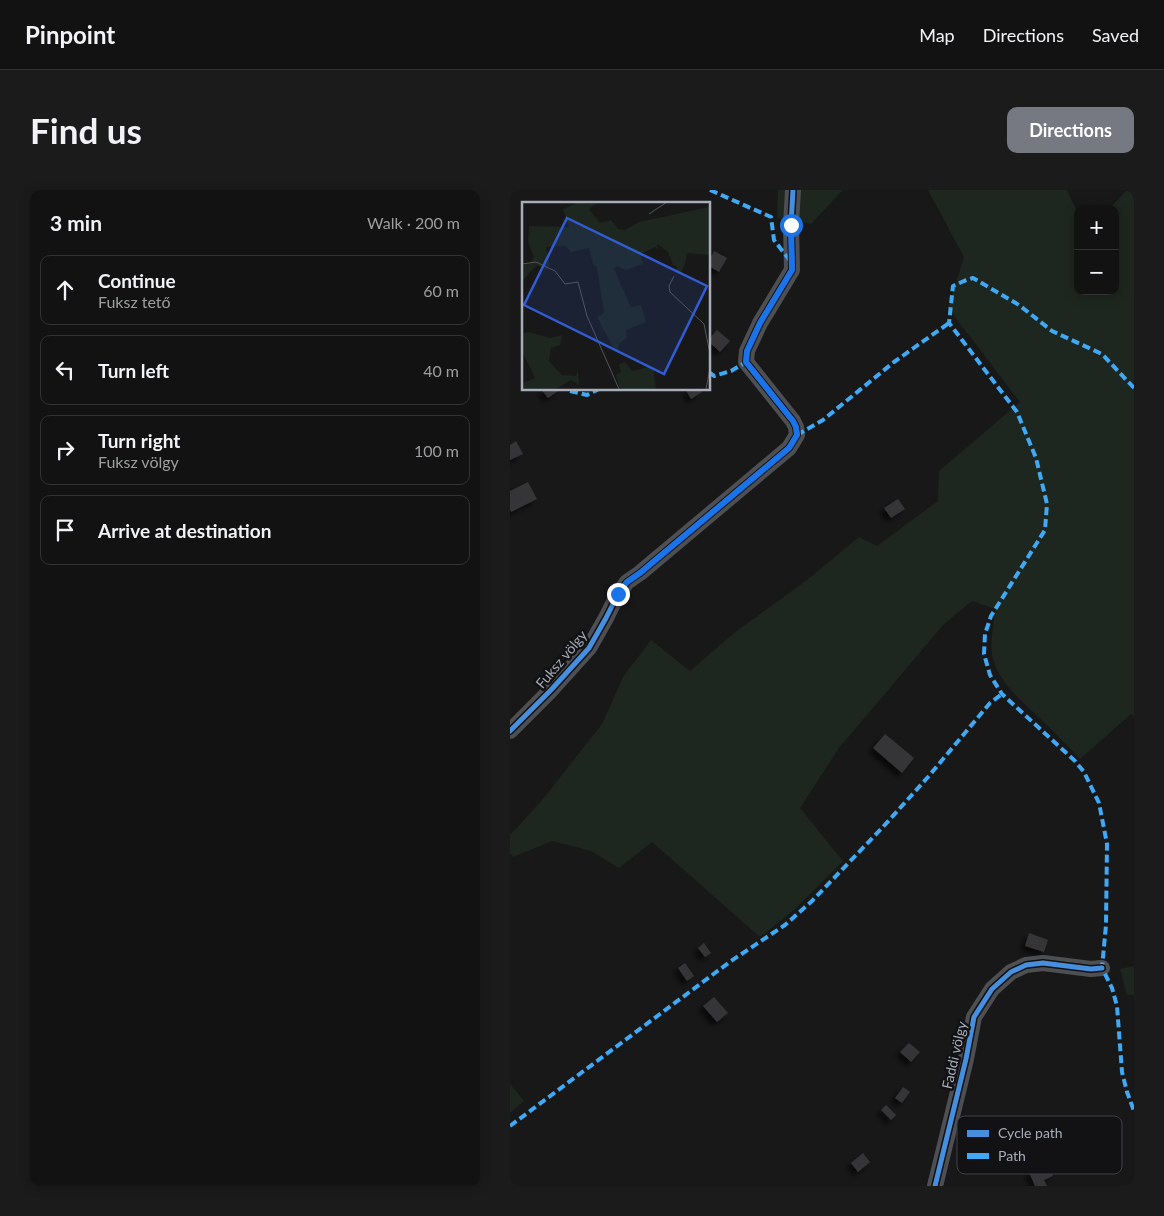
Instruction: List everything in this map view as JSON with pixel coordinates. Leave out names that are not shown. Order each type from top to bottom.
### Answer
[{"type":"street","name":"Fuksz völgy","points":[[510,732],[589,648],[618,594],[627,582],[789,448],[797,435],[793,421],[746,362],[747,351],[760,323],[792,270],[791,225],[793,190]]},
{"type":"street","name":"Faddi völgy","points":[[935,1186],[966,1059],[974,1017],[992,989],[1011,972],[1026,965],[1043,963],[1091,969],[1102,968]]},
{"type":"shaded area","points":[[778,190],[843,190],[811,224],[777,218]]},
{"type":"shaded area","points":[[928,190],[1067,190],[1074,205],[1074,295],[1119,295],[1119,205],[1113,205],[1127,190],[1134,190],[1134,716],[1131,714],[1080,759],[1015,694],[1000,676],[992,655],[995,609],[972,601],[944,624],[839,748],[800,808],[843,861],[795,909],[760,937],[652,842],[619,868],[591,851],[552,841],[513,857],[510,853],[510,835],[543,799],[602,724],[623,677],[651,640],[690,671],[734,633],[807,580],[859,537],[877,546],[938,501],[939,471],[1020,402],[948,308],[964,257]]},
{"type":"shaded area","points":[[1134,966],[1134,995],[1127,995],[1120,969]]},
{"type":"shaded area","points":[[510,1084],[524,1101],[510,1113]]},
{"type":"building","points":[[714,251],[727,258],[719,272],[710,267],[710,259]]},
{"type":"building","points":[[717,330],[730,341],[720,352],[710,343],[710,338]]},
{"type":"building","points":[[542,390],[560,390],[548,398]]},
{"type":"building","points":[[686,390],[701,390],[702,392],[691,399]]},
{"type":"building","points":[[516,441],[523,454],[510,460],[510,445]]},
{"type":"building","points":[[528,482],[537,499],[511,512],[510,491]]},
{"type":"building","points":[[898,499],[905,509],[891,518],[884,508]]},
{"type":"building","points":[[885,734],[914,758],[902,773],[873,748]]},
{"type":"building","points":[[1029,933],[1048,940],[1044,952],[1025,946]]},
{"type":"building","points":[[704,943],[711,953],[705,957],[698,948]]},
{"type":"building","points":[[685,963],[694,976],[687,981],[678,968]]},
{"type":"building","points":[[714,997],[728,1013],[717,1022],[703,1006]]},
{"type":"building","points":[[909,1043],[920,1052],[911,1062],[900,1052]]},
{"type":"building","points":[[903,1087],[910,1092],[902,1103],[895,1098]]},
{"type":"building","points":[[886,1105],[896,1115],[891,1120],[881,1110]]},
{"type":"building","points":[[863,1153],[870,1162],[858,1172],[851,1163]]},
{"type":"building","points":[[1030,1174],[1052,1174],[1053,1176],[1044,1180],[1047,1186],[1035,1186]]},
{"type":"marked path","points":[[710,190],[771,217],[774,240],[791,262]]},
{"type":"marked path","points":[[1134,388],[1102,354],[1052,331],[1019,305],[973,278],[953,286],[949,323],[1017,412],[1036,458],[1047,504],[1045,530],[991,616],[985,634],[984,654],[990,675],[1002,694],[1075,761],[1084,772],[1099,803],[1107,844],[1106,925],[1102,968],[1112,988],[1117,1006],[1122,1072],[1134,1111]]},
{"type":"marked path","points":[[797,435],[823,420],[894,362],[949,323]]},
{"type":"marked path","points":[[710,373],[714,376],[731,371],[746,362]]},
{"type":"marked path","points":[[570,391],[587,395],[597,390]]},
{"type":"marked path","points":[[510,1126],[731,961],[785,925],[812,901],[882,828],[990,703],[1002,694]]},
{"type":"cycle path","points":[[510,731],[589,648],[618,594],[627,582],[789,448],[797,435],[793,421],[746,362],[747,351],[760,323],[792,270],[791,225],[793,190]]},
{"type":"cycle path","points":[[935,1186],[966,1059],[974,1017],[992,989],[1011,972],[1026,965],[1043,963],[1091,969],[1102,968]]},
{"type":"route","points":[[618,594],[627,582],[789,448],[797,435],[793,421],[746,362],[747,351],[760,323],[792,270],[791,225]]}]
